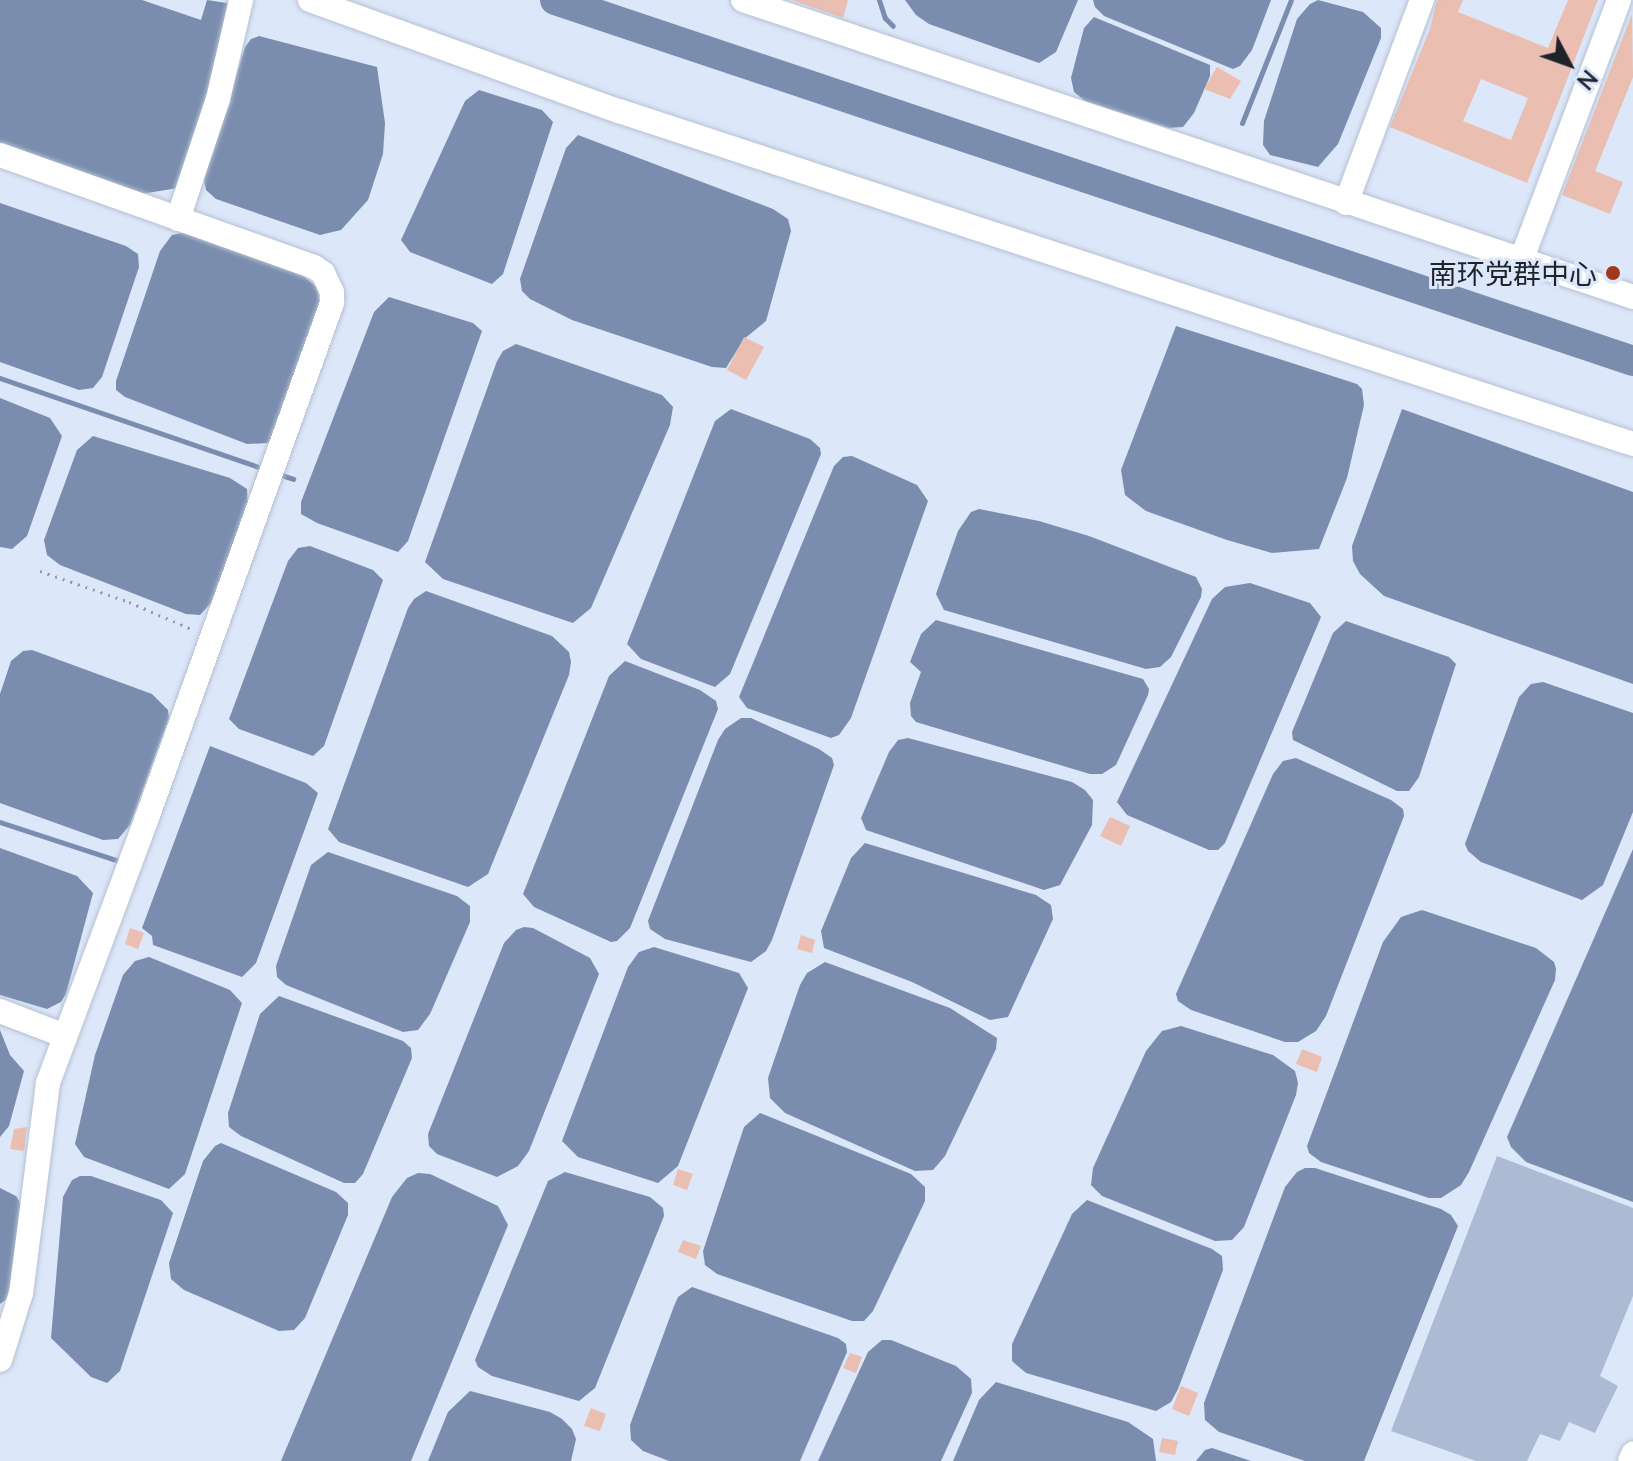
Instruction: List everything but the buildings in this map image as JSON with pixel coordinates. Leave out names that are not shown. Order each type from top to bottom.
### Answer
[{"type":"street","points":[[178,219],[218,99],[241,0]]},
{"type":"street","points":[[310,0],[619,111],[1633,444]]},
{"type":"street","points":[[743,0],[1633,297]]},
{"type":"street","points":[[1346,203],[1422,0]]},
{"type":"street","points":[[1521,261],[1619,0]]},
{"type":"street","points":[[0,155],[314,267],[329,282],[332,303],[130,865],[48,1083],[21,1293],[0,1360]]},
{"type":"street","points":[[0,1011],[65,1036]]},
{"type":"street","points":[[1630,1461],[1633,1454]]},
{"type":"path","points":[[40,571],[129,602],[212,638]]},
{"type":"shaded area","points":[[0,0],[142,0],[201,20],[207,0],[230,6],[211,100],[178,188],[135,195],[0,150]]},
{"type":"shaded area","points":[[905,0],[1078,0],[1056,52],[1039,63],[929,24],[916,15]]},
{"type":"shaded area","points":[[1093,0],[1271,0],[1252,50],[1240,66],[1233,69],[1104,16]]},
{"type":"shaded area","points":[[1318,0],[1363,12],[1381,28],[1381,38],[1338,144],[1318,167],[1270,155],[1263,145],[1264,121],[1297,19],[1310,4]]},
{"type":"shaded area","points":[[1094,17],[1210,65],[1210,76],[1194,113],[1183,127],[1169,128],[1085,101],[1074,92],[1071,78],[1084,28]]},
{"type":"shaded area","points":[[259,36],[377,67],[385,123],[383,154],[368,200],[341,230],[320,235],[216,199],[206,190],[204,179],[245,47],[251,39]]},
{"type":"shaded area","points":[[479,90],[542,110],[553,122],[503,274],[492,284],[410,252],[401,240],[465,101]]},
{"type":"shaded area","points":[[578,135],[773,209],[788,219],[791,231],[766,321],[744,339],[726,368],[712,367],[572,320],[530,299],[522,291],[520,279],[566,148]]},
{"type":"shaded area","points":[[0,203],[126,246],[138,254],[139,267],[102,377],[93,388],[79,390],[0,362]]},
{"type":"shaded area","points":[[186,232],[302,275],[317,287],[320,305],[272,440],[268,443],[247,444],[125,397],[116,390],[116,381],[160,251],[172,235]]},
{"type":"shaded area","points":[[389,297],[473,323],[482,331],[408,541],[398,552],[317,523],[301,514],[301,502],[374,312]]},
{"type":"shaded area","points":[[1176,326],[1357,384],[1362,389],[1364,405],[1347,478],[1319,549],[1272,553],[1146,511],[1125,495],[1121,470]]},
{"type":"shaded area","points":[[516,344],[662,395],[673,407],[670,425],[591,608],[573,623],[443,579],[425,562],[497,361],[503,351]]},
{"type":"shaded area","points":[[0,398],[50,418],[62,436],[27,536],[12,549],[0,547]]},
{"type":"shaded area","points":[[731,409],[810,439],[820,448],[821,454],[730,674],[715,687],[641,659],[627,644],[715,421]]},
{"type":"shaded area","points":[[1402,409],[1633,492],[1633,684],[1384,596],[1360,574],[1353,561],[1352,546]]},
{"type":"shaded area","points":[[93,436],[230,478],[247,489],[248,507],[211,603],[200,615],[186,614],[60,565],[47,555],[44,540],[77,450]]},
{"type":"shaded area","points":[[852,456],[917,485],[928,501],[851,718],[839,735],[831,738],[747,708],[739,697],[834,466],[843,457]]},
{"type":"shaded area","points":[[979,509],[1039,521],[1089,536],[1196,577],[1202,589],[1201,597],[1171,657],[1160,667],[1146,669],[944,610],[936,594],[958,531],[971,512]]},
{"type":"shaded area","points":[[310,546],[373,570],[383,580],[324,746],[313,756],[239,729],[229,719],[288,561],[298,548]]},
{"type":"shaded area","points":[[1250,583],[1310,603],[1321,617],[1225,843],[1218,850],[1209,850],[1127,815],[1117,802],[1212,599],[1225,587]]},
{"type":"shaded area","points":[[426,591],[552,636],[569,652],[571,662],[569,675],[488,874],[468,887],[339,842],[328,829],[408,608],[414,599]]},
{"type":"shaded area","points":[[936,620],[1143,679],[1149,689],[1148,695],[1116,765],[1102,774],[1090,774],[916,722],[911,716],[910,703],[921,672],[910,662],[921,634]]},
{"type":"shaded area","points":[[1346,621],[1449,657],[1456,664],[1419,777],[1409,791],[1397,791],[1293,740],[1292,732],[1333,633]]},
{"type":"shaded area","points":[[32,650],[152,694],[168,710],[169,718],[130,825],[118,839],[103,840],[0,803],[0,694],[11,661],[23,651]]},
{"type":"shaded area","points":[[625,661],[700,690],[716,701],[718,709],[630,928],[617,941],[611,942],[534,907],[523,894],[609,676]]},
{"type":"shaded area","points":[[1543,682],[1633,713],[1633,812],[1603,885],[1582,900],[1481,862],[1468,851],[1465,844],[1519,697],[1531,684]]},
{"type":"shaded area","points":[[741,718],[751,718],[819,749],[832,758],[834,765],[772,940],[766,951],[751,962],[665,939],[650,929],[648,921],[718,740],[725,729]]},
{"type":"shaded area","points":[[908,738],[1072,782],[1085,790],[1093,800],[1092,825],[1060,885],[1044,890],[866,830],[861,818],[889,752],[898,740]]},
{"type":"shaded area","points":[[210,746],[306,783],[318,793],[256,963],[242,977],[153,945],[152,936],[142,928]]},
{"type":"shaded area","points":[[1296,758],[1391,800],[1403,809],[1404,816],[1326,1016],[1316,1031],[1298,1042],[1285,1042],[1191,1010],[1178,1001],[1176,994],[1273,774],[1283,761]]},
{"type":"shaded area","points":[[865,843],[1036,895],[1051,905],[1053,919],[1008,1017],[990,1020],[912,982],[824,948],[821,931],[851,858]]},
{"type":"shaded area","points":[[0,848],[77,876],[93,893],[66,994],[61,1002],[47,1009],[0,995]]},
{"type":"shaded area","points":[[1633,849],[1633,1202],[1526,1162],[1511,1147],[1507,1137]]},
{"type":"shaded area","points":[[328,852],[457,896],[470,906],[470,922],[430,1014],[418,1030],[403,1032],[286,985],[277,977],[276,966],[311,865]]},
{"type":"shaded area","points":[[1422,910],[1536,948],[1554,962],[1556,969],[1555,980],[1469,1172],[1461,1185],[1441,1198],[1429,1198],[1321,1162],[1309,1153],[1307,1146],[1383,942],[1401,917]]},
{"type":"shaded area","points":[[533,928],[590,958],[599,974],[529,1151],[518,1166],[497,1177],[437,1154],[429,1146],[428,1134],[504,943],[516,930]]},
{"type":"shaded area","points":[[654,947],[739,973],[748,988],[678,1166],[658,1183],[578,1157],[562,1141],[628,967],[639,952]]},
{"type":"shaded area","points":[[149,957],[230,990],[242,1003],[185,1174],[169,1189],[84,1157],[75,1144],[95,1055],[123,975],[135,961]]},
{"type":"shaded area","points":[[825,962],[950,1008],[997,1038],[996,1049],[945,1156],[933,1170],[915,1171],[785,1113],[770,1098],[768,1078],[800,985],[807,973]]},
{"type":"shaded area","points":[[279,996],[403,1041],[411,1048],[412,1058],[363,1174],[355,1183],[344,1183],[241,1136],[229,1127],[228,1113],[260,1014]]},
{"type":"shaded area","points":[[1181,1026],[1273,1055],[1295,1071],[1298,1083],[1244,1227],[1232,1240],[1215,1241],[1102,1196],[1091,1185],[1093,1168],[1146,1051],[1162,1031]]},
{"type":"shaded area","points":[[0,1030],[10,1055],[24,1071],[9,1126],[0,1137]]},
{"type":"shaded area","points":[[760,1113],[911,1174],[925,1187],[925,1201],[873,1311],[864,1321],[852,1321],[717,1274],[705,1265],[703,1251],[744,1127]]},
{"type":"shaded area","points":[[221,1143],[336,1192],[348,1203],[348,1215],[305,1318],[294,1330],[279,1331],[184,1290],[171,1279],[169,1263],[203,1161]]},
{"type":"shaded area","points":[[1497,1156],[1633,1208],[1633,1296],[1600,1376],[1618,1386],[1595,1433],[1569,1422],[1560,1441],[1540,1434],[1527,1461],[1476,1461],[1391,1431]]},
{"type":"shaded area","points":[[1315,1168],[1441,1209],[1451,1215],[1458,1226],[1364,1461],[1305,1461],[1219,1432],[1205,1420],[1204,1403],[1285,1187],[1297,1172]]},
{"type":"shaded area","points":[[565,1172],[650,1197],[663,1208],[664,1216],[595,1388],[579,1401],[492,1376],[478,1367],[475,1360],[548,1181]]},
{"type":"shaded area","points":[[418,1173],[430,1174],[498,1206],[508,1225],[411,1461],[281,1461],[392,1197],[407,1178]]},
{"type":"shaded area","points":[[91,1176],[161,1200],[173,1213],[120,1371],[107,1383],[91,1377],[51,1338],[63,1197],[72,1180]]},
{"type":"shaded area","points":[[0,1188],[16,1196],[23,1207],[8,1298],[0,1304]]},
{"type":"shaded area","points":[[1087,1200],[1212,1249],[1222,1256],[1223,1270],[1178,1389],[1171,1402],[1156,1411],[1026,1373],[1012,1361],[1012,1344],[1072,1214]]},
{"type":"shaded area","points":[[692,1287],[838,1338],[846,1344],[847,1352],[800,1461],[669,1461],[643,1451],[631,1440],[630,1425],[674,1306],[678,1297]]},
{"type":"shaded area","points":[[882,1340],[891,1340],[956,1366],[971,1379],[972,1393],[941,1461],[818,1461],[868,1352]]},
{"type":"shaded area","points":[[996,1382],[1128,1422],[1153,1439],[1156,1461],[953,1461],[979,1400]]},
{"type":"shaded area","points":[[470,1391],[550,1412],[562,1419],[572,1429],[576,1439],[571,1461],[428,1461],[448,1412]]},
{"type":"shaded area","points":[[1212,1448],[1251,1461],[1196,1461],[1205,1450]]},
{"type":"waterway","points":[[555,0],[1633,361]]},
{"type":"waterway","points":[[879,0],[885,18],[893,26]]},
{"type":"waterway","points":[[1242,123],[1291,0]]},
{"type":"waterway","points":[[0,378],[265,469]]},
{"type":"waterway","points":[[278,474],[293,479]]},
{"type":"waterway","points":[[0,822],[122,862]]},
{"type":"place","name":"南环党群中心","points":[[1613,273]]}]
